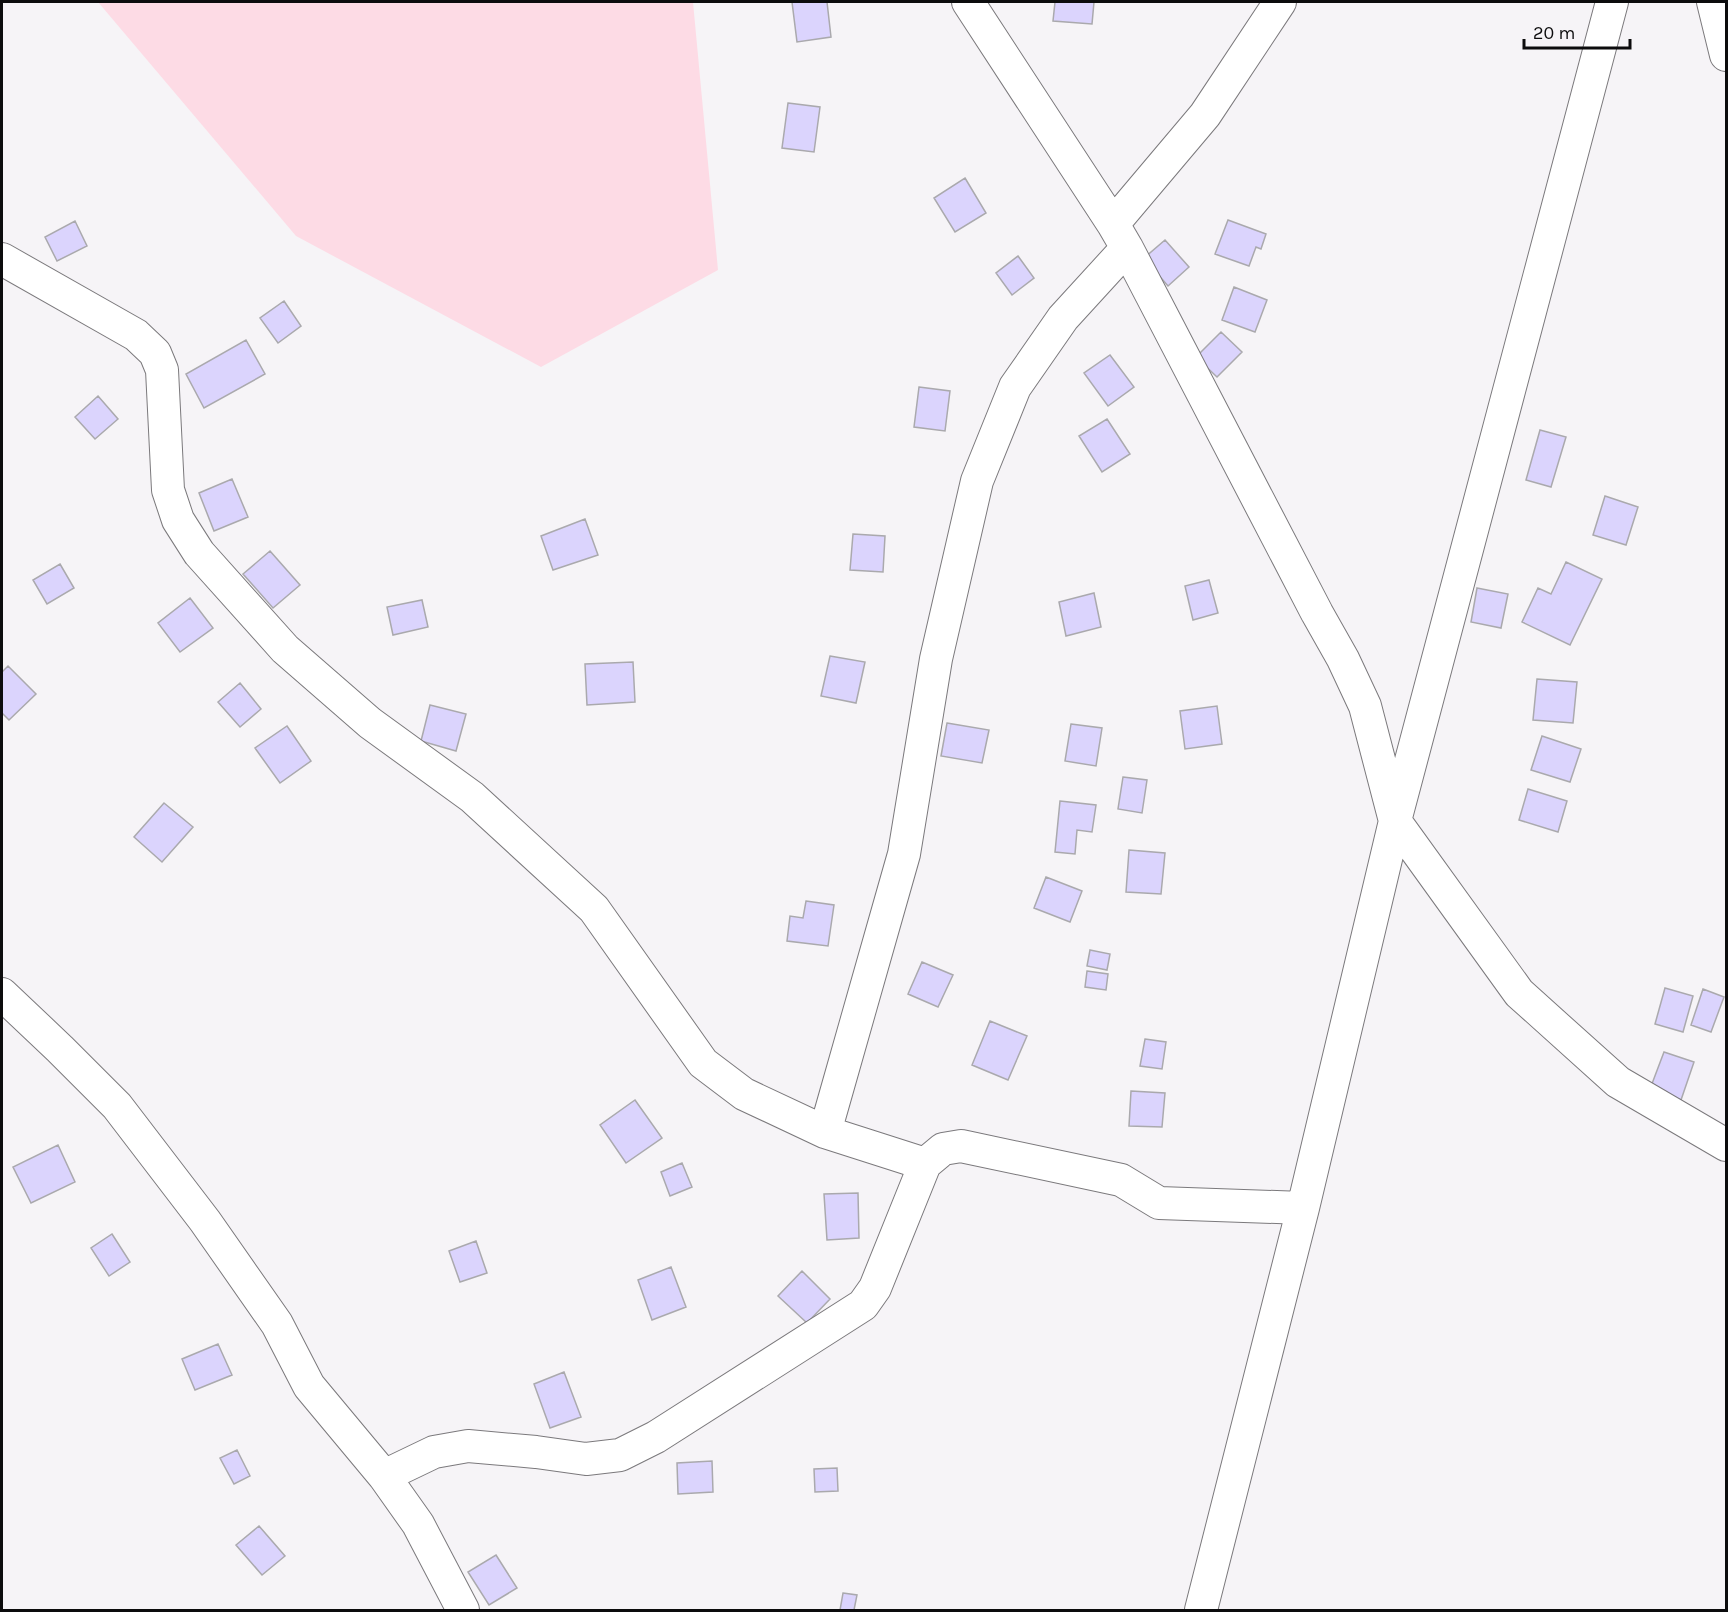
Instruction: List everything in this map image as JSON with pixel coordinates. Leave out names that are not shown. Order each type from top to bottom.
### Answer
[{"type":"street","points":[[968,2],[1120,236],[1342,659],[1365,706],[1395,821],[1519,993],[1618,1082],[1726,1145]]},
{"type":"street","points":[[825,1132],[904,854],[936,659],[977,481],[1015,387],[1280,2]]},
{"type":"street","points":[[1202,1611],[1303,1208],[1395,821],[1612,2]]},
{"type":"street","points":[[1713,2],[1726,55]]},
{"type":"street","points":[[2,259],[136,335],[155,353],[162,370],[168,490],[178,520],[199,553],[285,649],[370,723],[472,797],[594,909],[703,1063],[744,1094],[825,1132],[926,1164]]},
{"type":"street","points":[[2,994],[117,1106],[205,1221],[277,1324],[309,1386],[384,1476],[418,1524],[463,1611]]},
{"type":"street","points":[[384,1476],[434,1452],[468,1446],[537,1452],[586,1460],[620,1455],[656,1437],[863,1305],[875,1288],[926,1164],[943,1149],[961,1146],[1120,1180],[1159,1203],[1303,1208]]},
{"type":"shaded area","points":[[98,2],[693,2],[718,270],[541,367],[296,236]]},
{"type":"building","points":[[792,2],[827,2],[831,37],[797,42]]},
{"type":"building","points":[[1055,2],[1094,2],[1092,24],[1053,21]]},
{"type":"building","points":[[788,103],[820,107],[814,152],[782,148]]},
{"type":"building","points":[[965,178],[986,213],[955,232],[934,198]]},
{"type":"building","points":[[1228,220],[1266,234],[1261,249],[1256,247],[1249,266],[1215,254]]},
{"type":"building","points":[[75,221],[87,246],[57,261],[45,237]]},
{"type":"building","points":[[1165,240],[1189,267],[1168,286],[1144,258]]},
{"type":"building","points":[[1018,256],[1034,278],[1012,295],[996,273]]},
{"type":"building","points":[[1234,287],[1267,300],[1255,332],[1222,320]]},
{"type":"building","points":[[284,301],[301,326],[278,343],[260,318]]},
{"type":"building","points":[[1221,332],[1242,352],[1217,377],[1196,357]]},
{"type":"building","points":[[246,340],[265,374],[204,408],[186,374]]},
{"type":"building","points":[[1110,355],[1134,387],[1108,406],[1084,373]]},
{"type":"building","points":[[919,387],[950,391],[945,431],[914,427]]},
{"type":"building","points":[[98,396],[118,419],[95,439],[75,417]]},
{"type":"building","points":[[1107,419],[1130,454],[1102,472],[1079,436]]},
{"type":"building","points":[[1540,430],[1566,437],[1551,487],[1526,480]]},
{"type":"building","points":[[232,479],[248,517],[214,531],[199,493]]},
{"type":"building","points":[[1605,496],[1638,507],[1626,545],[1593,535]]},
{"type":"building","points":[[585,519],[598,555],[553,570],[541,536]]},
{"type":"building","points":[[853,534],[885,536],[883,572],[850,570]]},
{"type":"building","points":[[270,551],[300,585],[273,608],[243,574]]},
{"type":"building","points":[[1566,562],[1602,579],[1570,645],[1522,622],[1538,588],[1551,594]]},
{"type":"building","points":[[60,564],[74,588],[47,604],[33,580]]},
{"type":"building","points":[[1209,580],[1218,613],[1193,620],[1185,586]]},
{"type":"building","points":[[1477,588],[1508,594],[1501,628],[1471,622]]},
{"type":"building","points":[[1094,593],[1101,627],[1066,636],[1059,602]]},
{"type":"building","points":[[190,598],[213,628],[180,652],[158,623]]},
{"type":"building","points":[[422,600],[428,627],[393,635],[387,607]]},
{"type":"building","points":[[830,656],[865,662],[856,703],[821,696]]},
{"type":"building","points":[[633,662],[635,702],[587,705],[585,664]]},
{"type":"building","points":[[8,666],[36,694],[9,720],[2,713],[2,672]]},
{"type":"building","points":[[1537,679],[1577,682],[1573,723],[1533,720]]},
{"type":"building","points":[[240,683],[261,709],[240,727],[218,702]]},
{"type":"building","points":[[430,705],[466,714],[456,751],[421,741]]},
{"type":"building","points":[[1217,706],[1222,744],[1185,749],[1180,711]]},
{"type":"building","points":[[947,723],[989,730],[982,763],[941,756]]},
{"type":"building","points":[[1071,724],[1102,728],[1096,766],[1065,761]]},
{"type":"building","points":[[287,726],[311,761],[280,783],[255,748]]},
{"type":"building","points":[[1542,736],[1581,749],[1570,782],[1531,770]]},
{"type":"building","points":[[1123,777],[1147,780],[1142,813],[1118,809]]},
{"type":"building","points":[[1528,789],[1567,801],[1558,832],[1519,820]]},
{"type":"building","points":[[1060,801],[1096,805],[1092,832],[1077,830],[1075,854],[1055,852]]},
{"type":"building","points":[[164,803],[193,827],[162,862],[134,837]]},
{"type":"building","points":[[1129,850],[1165,853],[1161,894],[1126,892]]},
{"type":"building","points":[[1046,877],[1082,891],[1070,922],[1034,908]]},
{"type":"building","points":[[806,901],[834,905],[828,946],[787,941],[790,916],[803,918]]},
{"type":"building","points":[[1090,950],[1110,954],[1107,970],[1087,966]]},
{"type":"building","points":[[922,962],[953,975],[938,1007],[908,994]]},
{"type":"building","points":[[1087,971],[1108,974],[1106,990],[1085,987]]},
{"type":"building","points":[[1665,988],[1693,996],[1683,1032],[1655,1024]]},
{"type":"building","points":[[1703,989],[1724,997],[1711,1032],[1691,1025]]},
{"type":"building","points":[[990,1021],[1027,1036],[1008,1080],[972,1065]]},
{"type":"building","points":[[1145,1039],[1166,1042],[1162,1069],[1140,1066]]},
{"type":"building","points":[[1664,1052],[1694,1062],[1681,1100],[1650,1089]]},
{"type":"building","points":[[1131,1091],[1165,1093],[1162,1127],[1129,1126]]},
{"type":"building","points":[[635,1100],[662,1138],[626,1163],[600,1125]]},
{"type":"building","points":[[58,1145],[75,1182],[31,1203],[13,1167]]},
{"type":"building","points":[[682,1163],[692,1187],[670,1196],[661,1172]]},
{"type":"building","points":[[858,1193],[859,1238],[827,1240],[824,1194]]},
{"type":"building","points":[[112,1234],[130,1262],[109,1276],[91,1248]]},
{"type":"building","points":[[476,1241],[487,1273],[460,1282],[449,1251]]},
{"type":"building","points":[[671,1267],[686,1307],[652,1320],[638,1280]]},
{"type":"building","points":[[802,1271],[830,1299],[807,1323],[778,1296]]},
{"type":"building","points":[[218,1344],[232,1375],[195,1390],[182,1359]]},
{"type":"building","points":[[564,1372],[581,1417],[550,1428],[534,1384]]},
{"type":"building","points":[[237,1450],[250,1476],[234,1484],[220,1458]]},
{"type":"building","points":[[712,1461],[713,1492],[678,1494],[677,1463]]},
{"type":"building","points":[[837,1468],[838,1491],[815,1492],[814,1469]]},
{"type":"building","points":[[259,1526],[285,1556],[262,1575],[236,1545]]},
{"type":"building","points":[[496,1555],[517,1588],[489,1605],[468,1572]]},
{"type":"building","points":[[843,1593],[857,1595],[854,1610],[840,1610]]}]
